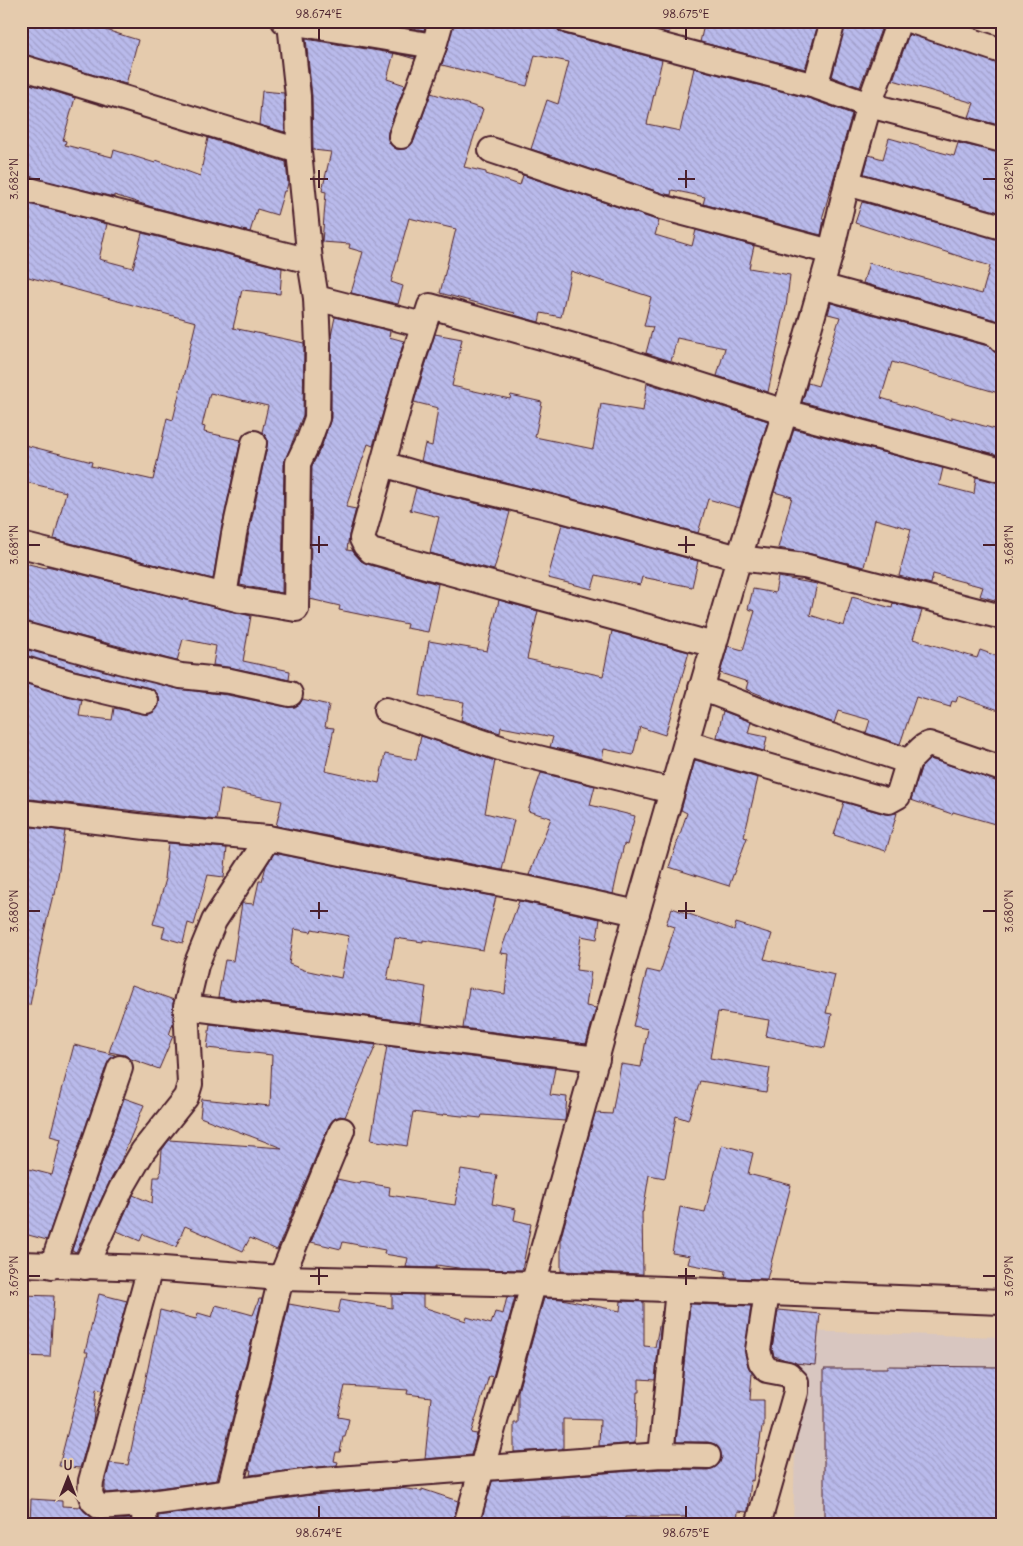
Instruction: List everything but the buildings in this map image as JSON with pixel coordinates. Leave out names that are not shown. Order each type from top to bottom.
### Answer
[{"type":"street","points":[[402,136],[441,21]]},
{"type":"street","points":[[568,21],[815,86],[869,105],[1002,140]]},
{"type":"street","points":[[815,86],[833,21]]},
{"type":"street","points":[[466,1525],[701,688],[785,412],[831,252],[847,183],[869,105],[899,21]]},
{"type":"street","points":[[912,21],[1002,51]]},
{"type":"street","points":[[21,545],[224,596],[296,609],[298,463],[317,418],[318,346],[316,298],[310,261],[299,151],[298,96],[287,22],[434,46]]},
{"type":"street","points":[[21,66],[299,151]]},
{"type":"street","points":[[491,150],[661,207],[831,252]]},
{"type":"street","points":[[847,183],[1002,227]]},
{"type":"street","points":[[21,188],[310,261]]},
{"type":"street","points":[[820,286],[996,334],[1002,341]]},
{"type":"street","points":[[316,298],[423,325]]},
{"type":"street","points":[[714,644],[371,551],[365,545],[362,539],[430,306],[606,355],[785,412],[1002,470]]},
{"type":"street","points":[[224,596],[234,534],[254,443]]},
{"type":"street","points":[[383,464],[430,478],[558,509],[739,558],[804,566],[1002,617]]},
{"type":"street","points":[[21,634],[181,676],[230,681],[290,694]]},
{"type":"street","points":[[21,668],[70,683],[146,700]]},
{"type":"street","points":[[701,688],[800,726],[904,760],[914,757],[922,746],[929,744],[1002,769]]},
{"type":"street","points":[[386,710],[506,750],[672,790]]},
{"type":"street","points":[[686,743],[889,802],[898,796],[909,760]]},
{"type":"street","points":[[21,812],[154,828],[268,838],[529,889],[637,913]]},
{"type":"street","points":[[85,1266],[121,1189],[143,1150],[186,1097],[190,1084],[186,1008],[196,965],[214,922],[268,838]]},
{"type":"street","points":[[186,1008],[597,1059]]},
{"type":"street","points":[[52,1266],[120,1068]]},
{"type":"street","points":[[229,1492],[281,1278],[342,1130]]},
{"type":"street","points":[[21,1264],[150,1268],[281,1278],[534,1284],[1002,1302]]},
{"type":"street","points":[[150,1268],[91,1480],[90,1493],[93,1501],[100,1506],[144,1514],[229,1492],[311,1481],[661,1455],[708,1456]]},
{"type":"street","points":[[661,1455],[678,1290]]},
{"type":"street","points":[[758,1525],[796,1392],[796,1382],[788,1374],[767,1370],[761,1362],[758,1350],[767,1293]]},
{"type":"shaded area","points":[[798,1331],[1002,1337],[1002,1525],[793,1525]]}]
